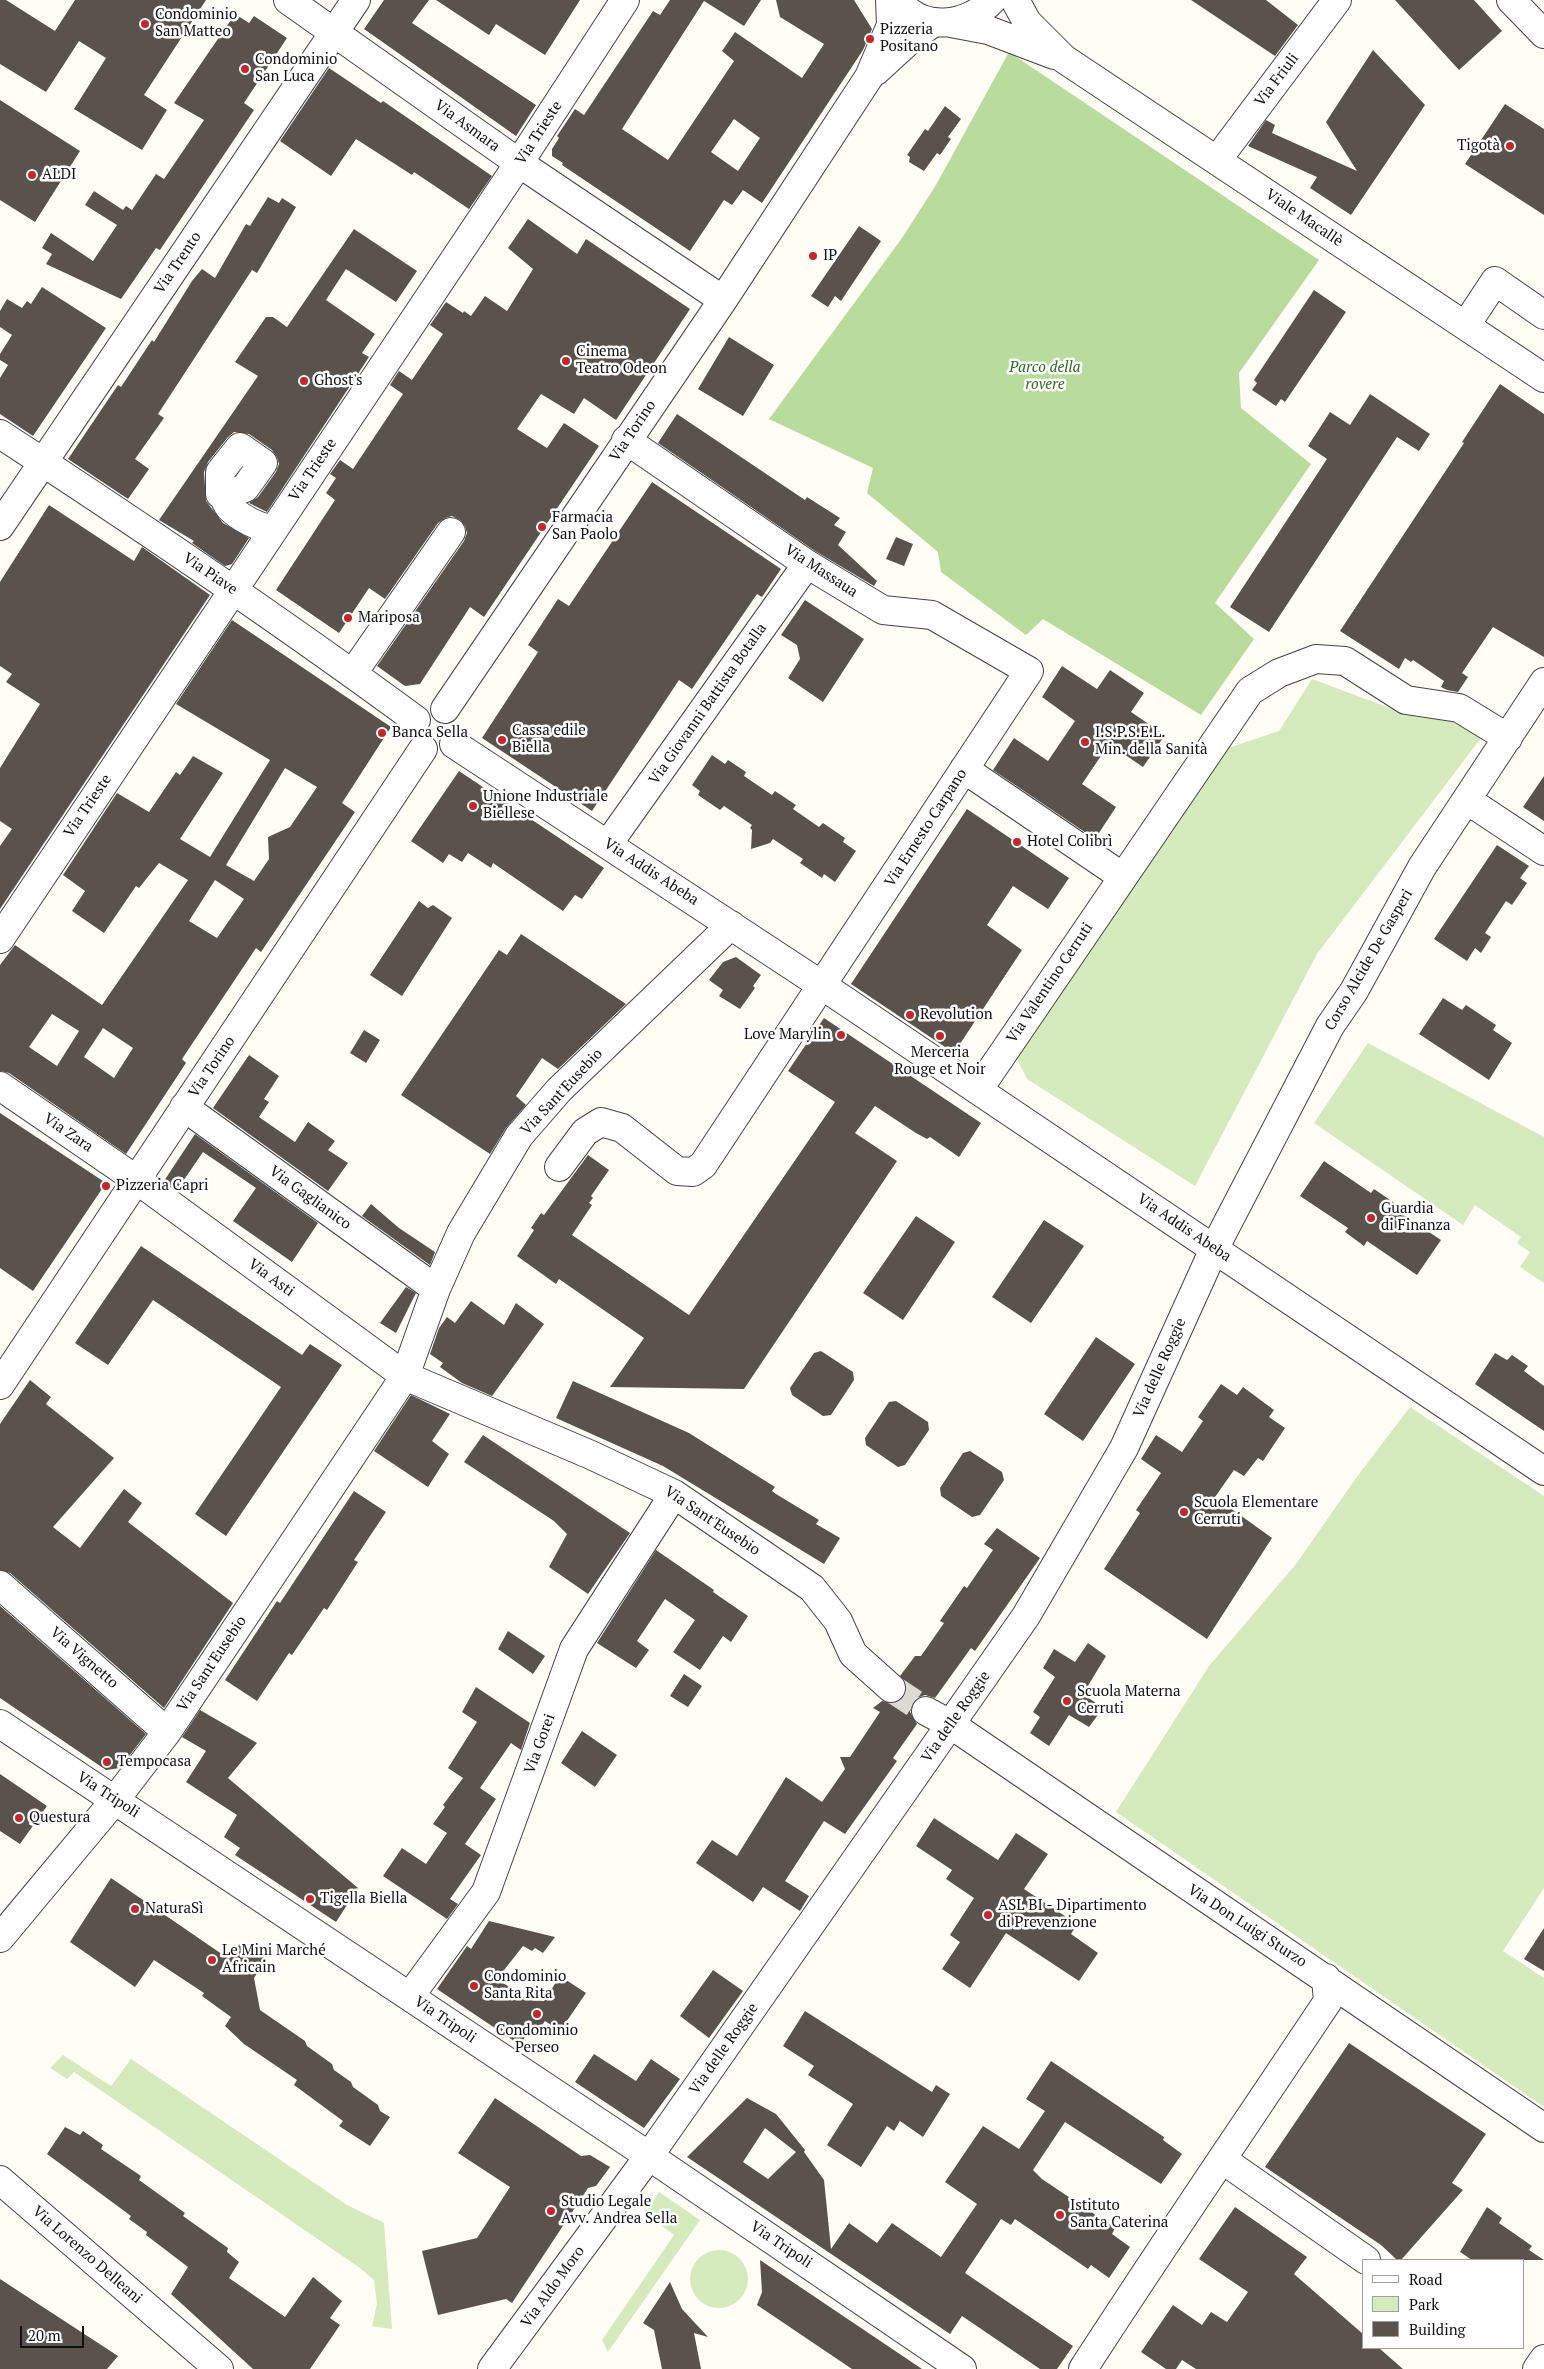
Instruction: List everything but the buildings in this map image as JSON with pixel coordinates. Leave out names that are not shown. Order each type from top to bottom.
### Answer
[{"type":"street","name":"Via Asmara","points":[[288,0],[336,32],[519,164],[723,300]]},
{"type":"street","name":"Via Trento","points":[[0,526],[356,0]]},
{"type":"street","name":"Via Trieste","points":[[0,938],[519,164],[625,0]]},
{"type":"street","name":"Via Torino","points":[[445,709],[626,440],[723,300],[869,77],[890,25],[890,0]]},
{"type":"street","name":"Viale Macallè","points":[[898,0],[916,16],[988,30],[1064,59]]},
{"type":"street","name":"Via Torino","points":[[869,77],[912,38],[943,22],[969,18],[984,9],[992,0]]},
{"type":"street","name":"Viale Macallè","points":[[1015,0],[1027,22],[1064,59],[1544,378]]},
{"type":"street","name":"Via Friuli","points":[[1217,160],[1337,0]]},
{"type":"street","points":[[1511,0],[1544,34]]},
{"type":"street","points":[[1466,325],[1495,281],[1544,314]]},
{"type":"street","name":"Via Piave","points":[[0,434],[233,589],[353,673],[416,720]]},
{"type":"street","name":"Via Massaua","points":[[626,440],[807,564],[883,610],[932,615],[1029,671]]},
{"type":"street","points":[[224,496],[228,506],[262,528],[273,529]]},
{"type":"street","points":[[353,673],[451,532]]},
{"type":"street","name":"Via Giovanni Battista Botalla","points":[[608,844],[807,564]]},
{"type":"street","name":"Via Valentino Cerruti","points":[[978,1090],[1250,691],[1279,673],[1316,659],[1345,661],[1406,700],[1459,708],[1508,738]]},
{"type":"street","name":"Via Ernesto Carpano","points":[[823,986],[1029,671]]},
{"type":"street","name":"Corso Alcide De Gasperi","points":[[1214,1249],[1330,1026],[1354,991],[1422,867],[1508,738],[1540,698]]},
{"type":"street","points":[[445,709],[457,724],[458,730],[454,744],[443,752],[436,753],[423,749],[414,736],[416,720],[427,710],[445,709]]},
{"type":"street","name":"Via Addis Abeba","points":[[454,744],[823,986],[1544,1471]]},
{"type":"street","name":"Via Torino","points":[[0,1385],[423,749]]},
{"type":"street","points":[[964,769],[1123,877]]},
{"type":"street","points":[[1467,800],[1544,851]]},
{"type":"street","name":"Via Sant'Eusebio","points":[[0,1938],[116,1800],[167,1732],[405,1376],[436,1289],[461,1233],[520,1136],[559,1090],[731,925]]},
{"type":"street","points":[[559,1167],[585,1132],[601,1122],[622,1128],[676,1171],[693,1172],[703,1165],[823,986]]},
{"type":"street","name":"Via Zara","points":[[0,1086],[137,1180]]},
{"type":"street","name":"Via Gaglianico","points":[[184,1107],[436,1289]]},
{"type":"street","name":"Via Asti","points":[[137,1180],[405,1376]]},
{"type":"street","name":"Via delle Roggie","points":[[649,2156],[1026,1616],[1124,1448],[1214,1249]]},
{"type":"street","name":"Via Sant'Eusebio","points":[[405,1376],[591,1455],[674,1494],[812,1588],[838,1621],[853,1654],[891,1688]]},
{"type":"street","name":"Via Gorei","points":[[410,1996],[486,1892],[574,1649],[674,1494]]},
{"type":"street","name":"Via Vignetto","points":[[0,1585],[167,1732]]},
{"type":"street","points":[[926,1712],[950,1724]]},
{"type":"street","name":"Via Tripoli","points":[[0,1724],[649,2156],[962,2369]]},
{"type":"street","name":"Via Don Luigi Sturzo","points":[[950,1724],[1544,2128]]},
{"type":"street","points":[[1083,2369],[1171,2233],[1223,2160],[1328,2001],[1326,1978]]},
{"type":"street","name":"Via Aldo Moro","points":[[492,2369],[649,2156]]},
{"type":"street","points":[[1223,2160],[1365,2259]]},
{"type":"street","name":"Via Lorenzo Delleani","points":[[0,2180],[219,2369]]},
{"type":"street","points":[[1537,2369],[1544,2358]]},
{"type":"green space","name":"Parco della rovere","points":[[1009,52],[1319,260],[1239,373],[1241,408],[1311,464],[1215,603],[1254,639],[1201,715],[1043,619],[1026,635],[941,572],[938,552],[867,493],[873,468],[769,419],[902,238],[936,185]]},
{"type":"green space","points":[[1312,679],[1411,716],[1453,722],[1481,738],[1317,954],[1195,1186],[1027,1079],[1017,1059],[1228,748],[1279,731]]},
{"type":"green space","points":[[1368,1043],[1544,1137],[1544,1283],[1520,1267],[1530,1252],[1517,1243],[1521,1237],[1475,1205],[1463,1225],[1314,1123]]},
{"type":"green space","points":[[1410,1407],[1544,1496],[1544,1888],[1503,1951],[1544,1978],[1544,2107],[1116,1812],[1209,1666],[1296,1564],[1356,1478]]},
{"type":"green space","points":[[63,2055],[111,2086],[131,2059],[347,2205],[384,2223],[392,2329],[372,2326],[377,2304],[374,2280],[360,2268],[74,2072],[67,2079],[50,2068]]},
{"type":"green space","points":[[659,2192],[700,2220],[608,2352],[602,2340],[674,2235],[645,2213]]},
{"type":"green space","points":[[713,2250],[725,2250],[740,2258],[748,2273],[748,2285],[740,2300],[725,2308],[713,2308],[698,2300],[690,2285],[690,2273],[698,2258]]},
{"type":"tunnel","points":[[891,1688],[926,1711]]},
{"type":"place","name":"Condominio San Matteo","points":[[145,24]]},
{"type":"place","name":"Pizzeria Positano","points":[[870,39]]},
{"type":"place","name":"Condominio San Luca","points":[[245,69]]},
{"type":"place","name":"Tigotà","points":[[1510,146]]},
{"type":"place","name":"ALDI","points":[[32,175]]},
{"type":"place","name":"IP","points":[[813,256]]},
{"type":"place","name":"Cinema Teatro Odeon","points":[[566,361]]},
{"type":"place","name":"Ghost's","points":[[304,381]]},
{"type":"place","name":"Farmacia San Paolo","points":[[542,527]]},
{"type":"place","name":"Mariposa","points":[[348,618]]},
{"type":"place","name":"Banca Sella","points":[[382,733]]},
{"type":"place","name":"Cassa edile Biella","points":[[502,740]]},
{"type":"place","name":"I.S.P.S.E.L. Min. della Sanità","points":[[1085,742]]},
{"type":"place","name":"Unione Industriale Biellese","points":[[473,806]]},
{"type":"place","name":"Hotel Colibrì","points":[[1017,842]]},
{"type":"place","name":"Revolution","points":[[910,1015]]},
{"type":"place","name":"Love Marylin","points":[[841,1035]]},
{"type":"place","name":"Merceria Rouge et Noir","points":[[940,1036]]},
{"type":"place","name":"Pizzeria Capri","points":[[106,1186]]},
{"type":"place","name":"Guardia di Finanza","points":[[1371,1218]]},
{"type":"place","name":"Scuola Elementare Cerruti","points":[[1184,1512]]},
{"type":"place","name":"Scuola Materna Cerruti","points":[[1067,1701]]},
{"type":"place","name":"Tempocasa","points":[[107,1762]]},
{"type":"place","name":"Questura","points":[[19,1818]]},
{"type":"place","name":"Tigella Biella","points":[[310,1899]]},
{"type":"place","name":"NaturaSì","points":[[135,1909]]},
{"type":"place","name":"ASL BI - Dipartimento di Prevenzione","points":[[988,1915]]},
{"type":"place","name":"Le Mini Marché Africain","points":[[212,1960]]},
{"type":"place","name":"Condominio Santa Rita","points":[[474,1986]]},
{"type":"place","name":"Condominio Perseo","points":[[537,2014]]},
{"type":"place","name":"Studio Legale Avv. Andrea Sella","points":[[551,2211]]},
{"type":"place","name":"Istituto Santa Caterina","points":[[1060,2215]]}]
